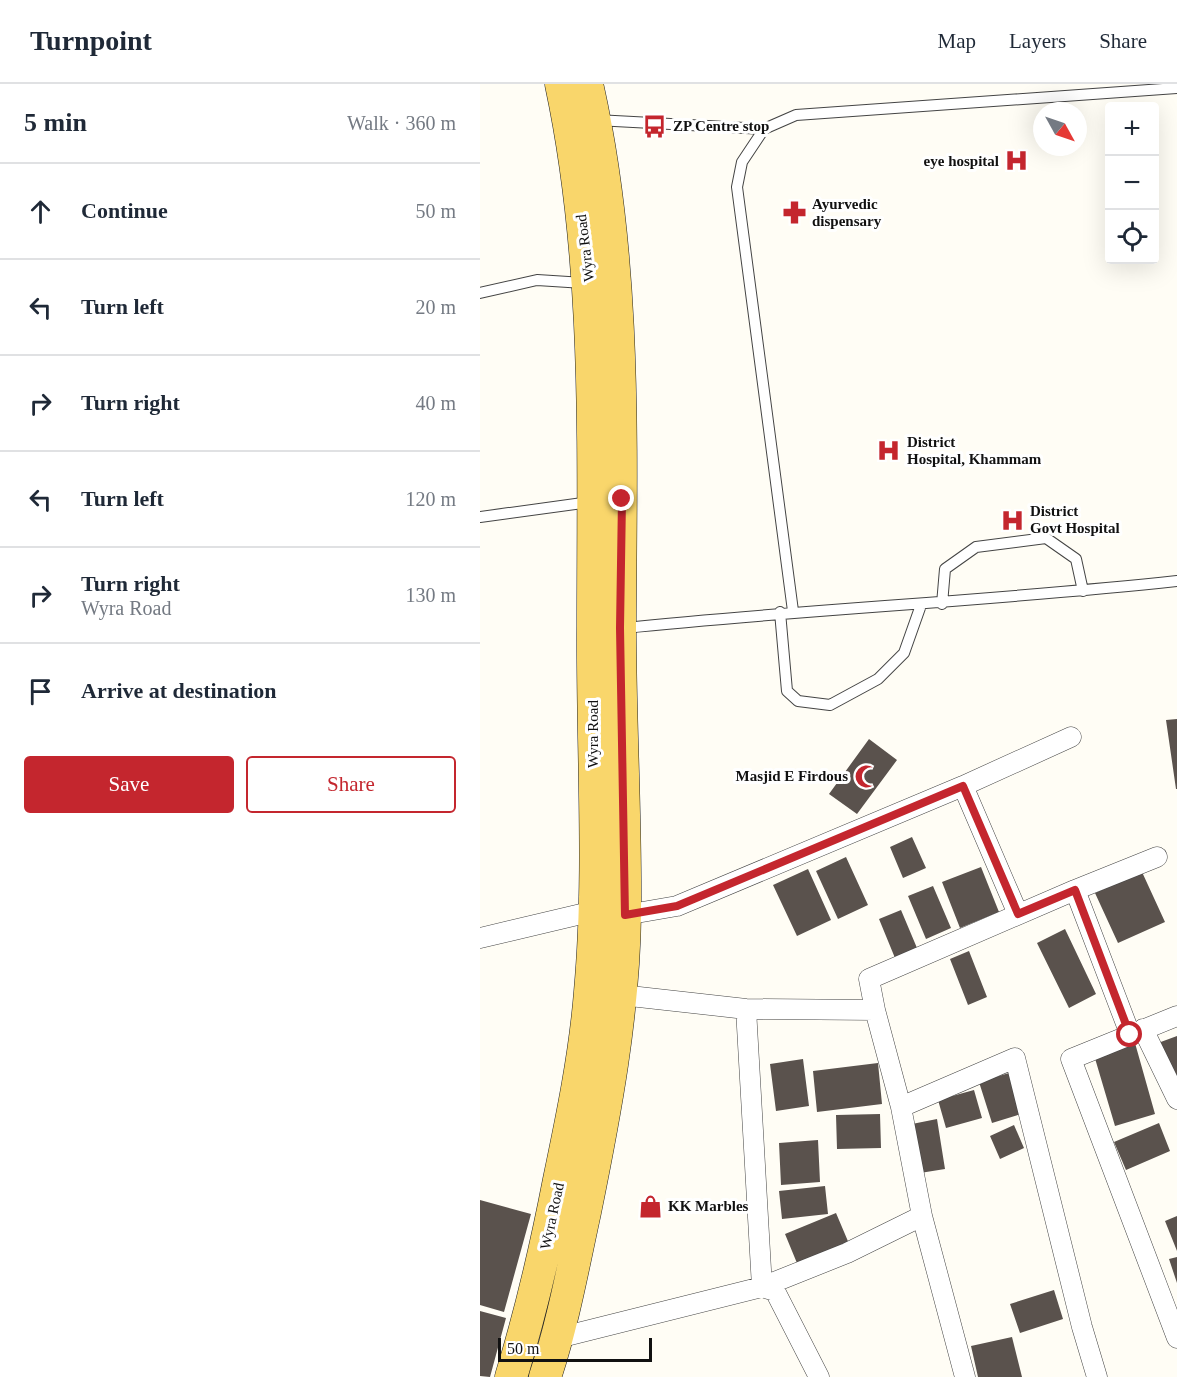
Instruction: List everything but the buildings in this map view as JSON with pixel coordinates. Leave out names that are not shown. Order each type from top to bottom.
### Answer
[{"type":"main road","name":"Wyra Road","points":[[545,1377],[558,1338],[602,1129],[621,995],[625,915],[620,628],[590,284],[571,131],[561,84]]},
{"type":"main road","name":"Wyra Road","points":[[511,1377],[534,1304],[572,1122],[590,994],[616,284],[595,120],[587,84]]},
{"type":"street","points":[[625,915],[677,906],[963,786],[1071,737]]},
{"type":"street","points":[[963,786],[1018,914]]},
{"type":"street","points":[[965,1377],[922,1216],[901,1107],[869,979],[1157,857]]},
{"type":"street","points":[[1075,890],[1136,1032],[1177,1099]]},
{"type":"street","points":[[480,938],[594,911]]},
{"type":"street","points":[[621,995],[746,1009],[875,1010]]},
{"type":"street","points":[[746,1009],[762,1287]]},
{"type":"street","points":[[1177,1016],[1071,1059],[1177,1338]]},
{"type":"street","points":[[901,1107],[1015,1058],[1079,1316],[1097,1377]]},
{"type":"street","points":[[558,1338],[762,1287],[847,1253],[922,1216]]},
{"type":"street","points":[[762,1287],[775,1291],[819,1377]]},
{"type":"lane","points":[[595,120],[764,129],[796,115],[1177,88]]},
{"type":"lane","points":[[764,129],[742,162],[737,188],[793,611]]},
{"type":"lane","points":[[480,293],[537,280],[590,284]]},
{"type":"lane","points":[[480,517],[608,500]]},
{"type":"lane","points":[[942,604],[945,569],[976,547],[1046,538],[1076,559],[1083,591]]},
{"type":"lane","points":[[620,628],[793,611],[942,604],[1177,581]]},
{"type":"lane","points":[[780,612],[787,691],[798,701],[830,705],[878,679],[904,653],[921,605]]},
{"type":"place","name":"ZP Centre stop","points":[[655,126]]},
{"type":"place","name":"eye hospital","points":[[1017,161]]},
{"type":"place","name":"Ayurvedic dispensary","points":[[794,213]]},
{"type":"place","name":"District Hospital, Khammam","points":[[889,451]]},
{"type":"place","name":"District Govt Hospital","points":[[1012,520]]},
{"type":"place","name":"Masjid E Firdous","points":[[866,776]]},
{"type":"place","name":"KK Marbles","points":[[650,1206]]},
{"type":"route","points":[[622,499],[620,628],[625,915],[677,906],[963,786],[1018,914],[1075,890],[1130,1035]]}]
